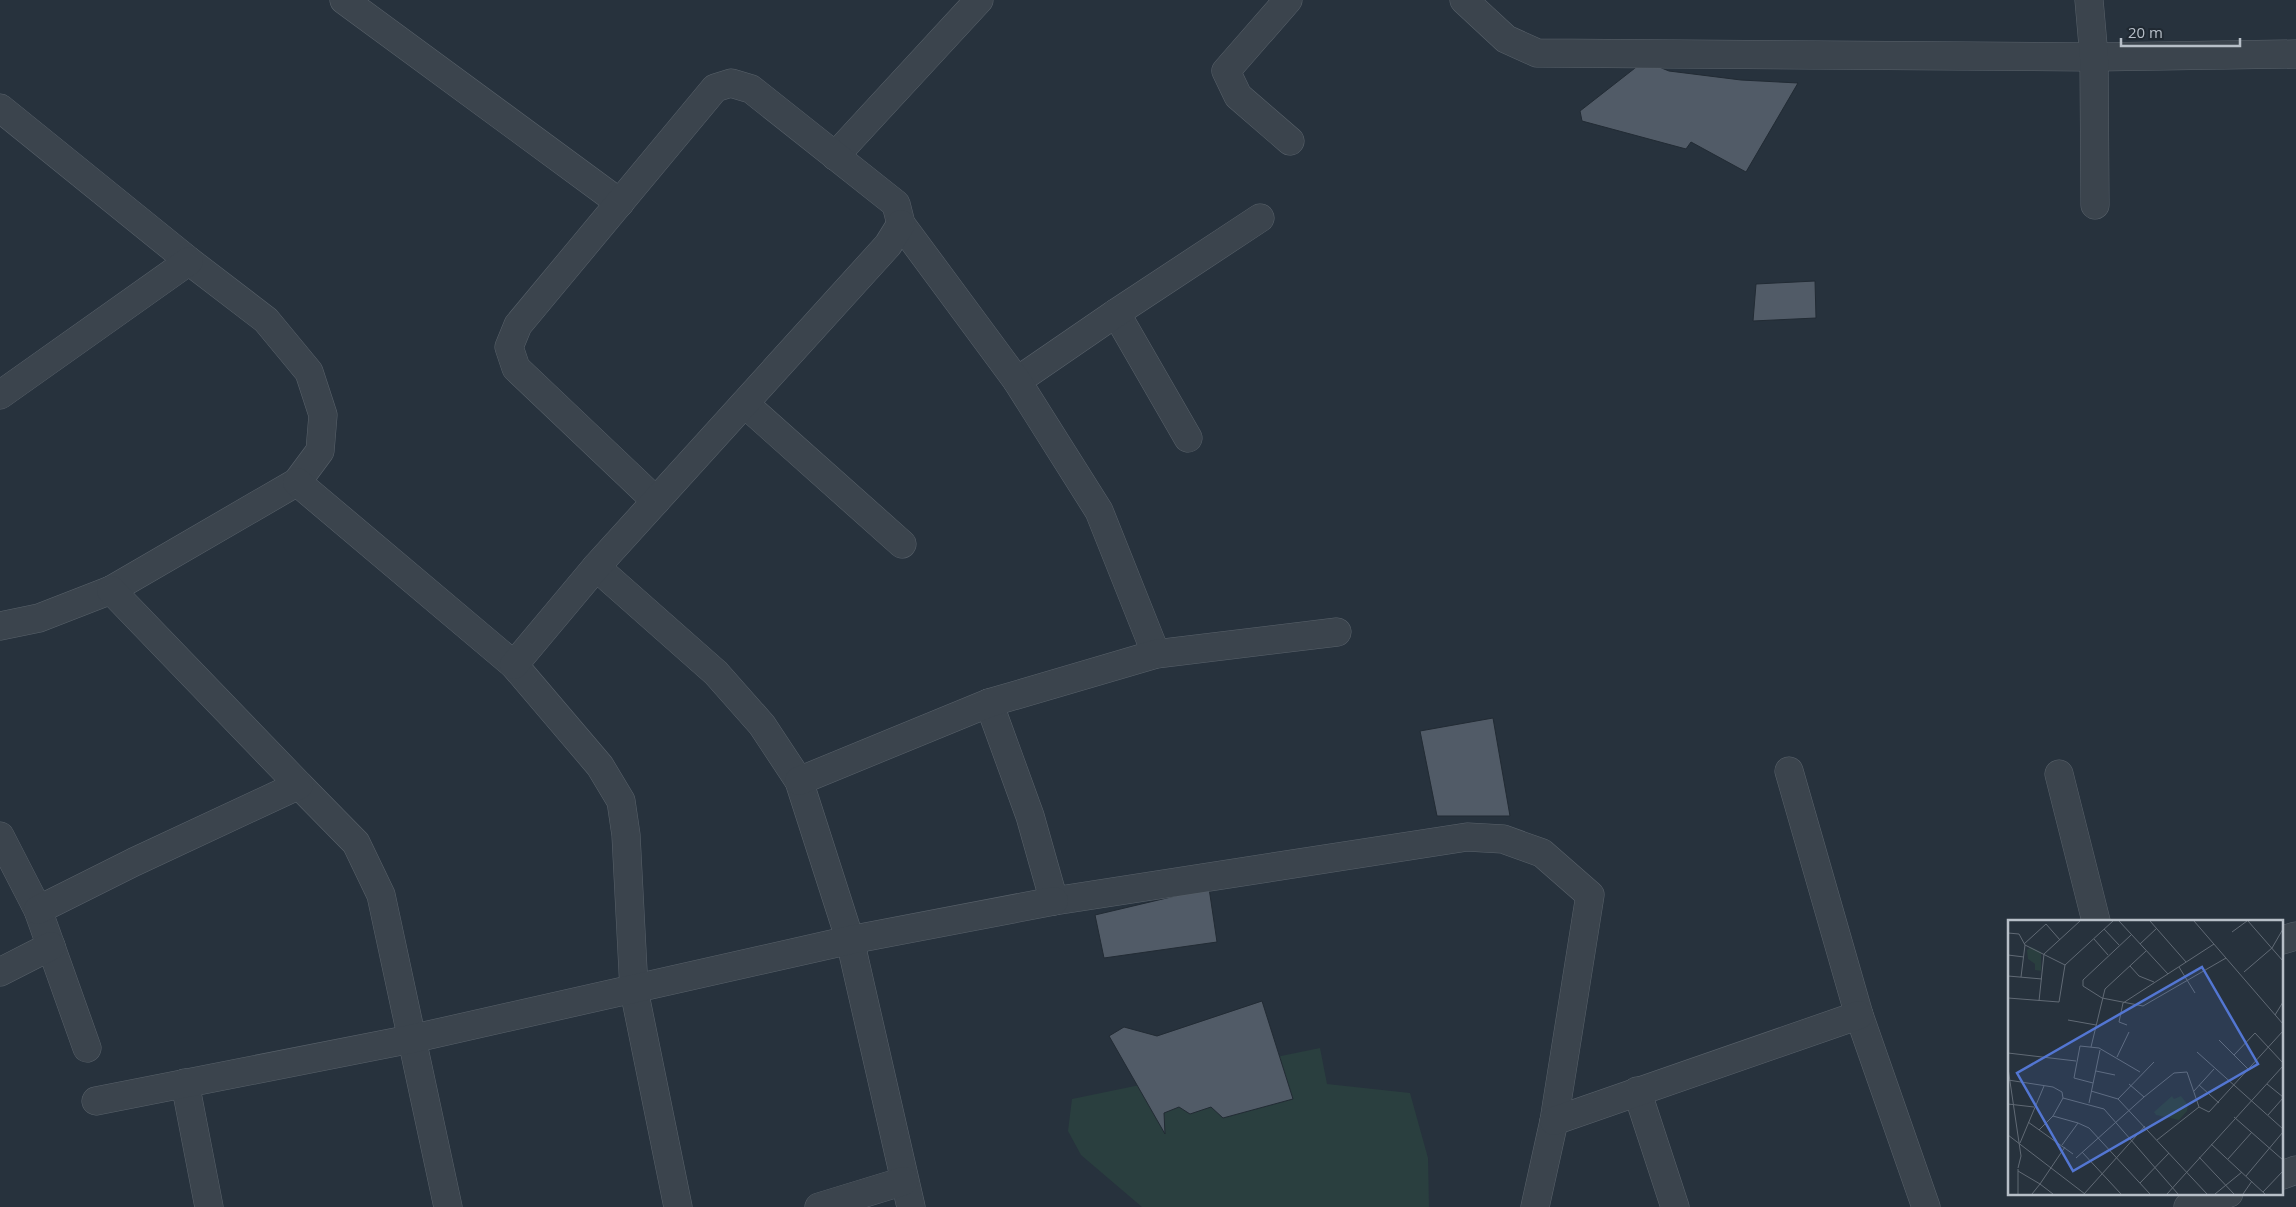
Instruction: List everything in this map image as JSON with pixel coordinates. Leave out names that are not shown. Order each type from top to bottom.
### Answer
[{"type":"street","points":[[344,0],[620,202]]},
{"type":"street","points":[[835,156],[978,0]]},
{"type":"street","points":[[1288,0],[1226,71],[1238,96],[1290,142]]},
{"type":"street","points":[[1464,0],[1506,39],[1537,53],[2094,57],[2296,54]]},
{"type":"street","points":[[2089,0],[2094,57],[2095,205]]},
{"type":"street","points":[[656,501],[516,368],[509,347],[518,325],[715,88],[731,83],[751,88],[896,204],[901,224],[1017,381],[1099,511],[1156,654]]},
{"type":"street","points":[[0,108],[188,261],[266,320],[309,372],[323,415],[320,451],[297,482],[111,590],[39,618],[0,626]]},
{"type":"street","points":[[1017,381],[1260,218]]},
{"type":"street","points":[[514,665],[596,567],[888,245],[901,224]]},
{"type":"street","points":[[0,395],[188,261]]},
{"type":"street","points":[[1116,313],[1188,438]]},
{"type":"street","points":[[745,404],[902,544]]},
{"type":"street","points":[[297,482],[514,665],[600,766],[621,801],[626,836],[634,990],[678,1207]]},
{"type":"street","points":[[596,567],[716,673],[762,725],[799,781],[850,940],[910,1207]]},
{"type":"street","points":[[111,590],[356,844],[381,895],[448,1207]]},
{"type":"street","points":[[799,781],[990,703],[1156,654],[1337,632]]},
{"type":"street","points":[[990,703],[1030,816],[1054,901]]},
{"type":"street","points":[[1789,771],[1859,1015],[1926,1207]]},
{"type":"street","points":[[2059,774],[2096,920]]},
{"type":"street","points":[[38,910],[134,862],[299,785]]},
{"type":"street","points":[[0,836],[38,910],[87,1048]]},
{"type":"street","points":[[96,1101],[411,1039],[850,940],[1054,901],[1467,837],[1503,839],[1542,853],[1590,895],[1554,1121],[1535,1207]]},
{"type":"street","points":[[0,972],[52,946]]},
{"type":"street","points":[[1554,1121],[1637,1090],[1859,1015]]},
{"type":"street","points":[[185,1083],[208,1207]]},
{"type":"street","points":[[1637,1090],[1675,1207]]},
{"type":"street","points":[[2284,1174],[2296,1170]]},
{"type":"street","points":[[819,1207],[904,1181]]},
{"type":"street","points":[[2174,1194],[2178,1207]]},
{"type":"street","points":[[2188,1207],[2225,1194]]},
{"type":"green space","points":[[1320,1048],[1327,1084],[1410,1093],[1428,1158],[1429,1207],[1142,1207],[1081,1155],[1068,1131],[1072,1099]]},
{"type":"building","points":[[1644,61],[1669,71],[1741,80],[1798,83],[1746,172],[1691,142],[1686,149],[1582,121],[1580,111]]},
{"type":"building","points":[[1815,281],[1816,318],[1753,321],[1756,284]]},
{"type":"building","points":[[1493,718],[1510,816],[1437,816],[1420,731]]},
{"type":"building","points":[[1209,888],[1217,942],[1104,958],[1095,915]]},
{"type":"building","points":[[1262,1001],[1293,1099],[1223,1118],[1211,1107],[1190,1114],[1179,1107],[1164,1113],[1165,1134],[1109,1036],[1124,1027],[1157,1036]]}]
